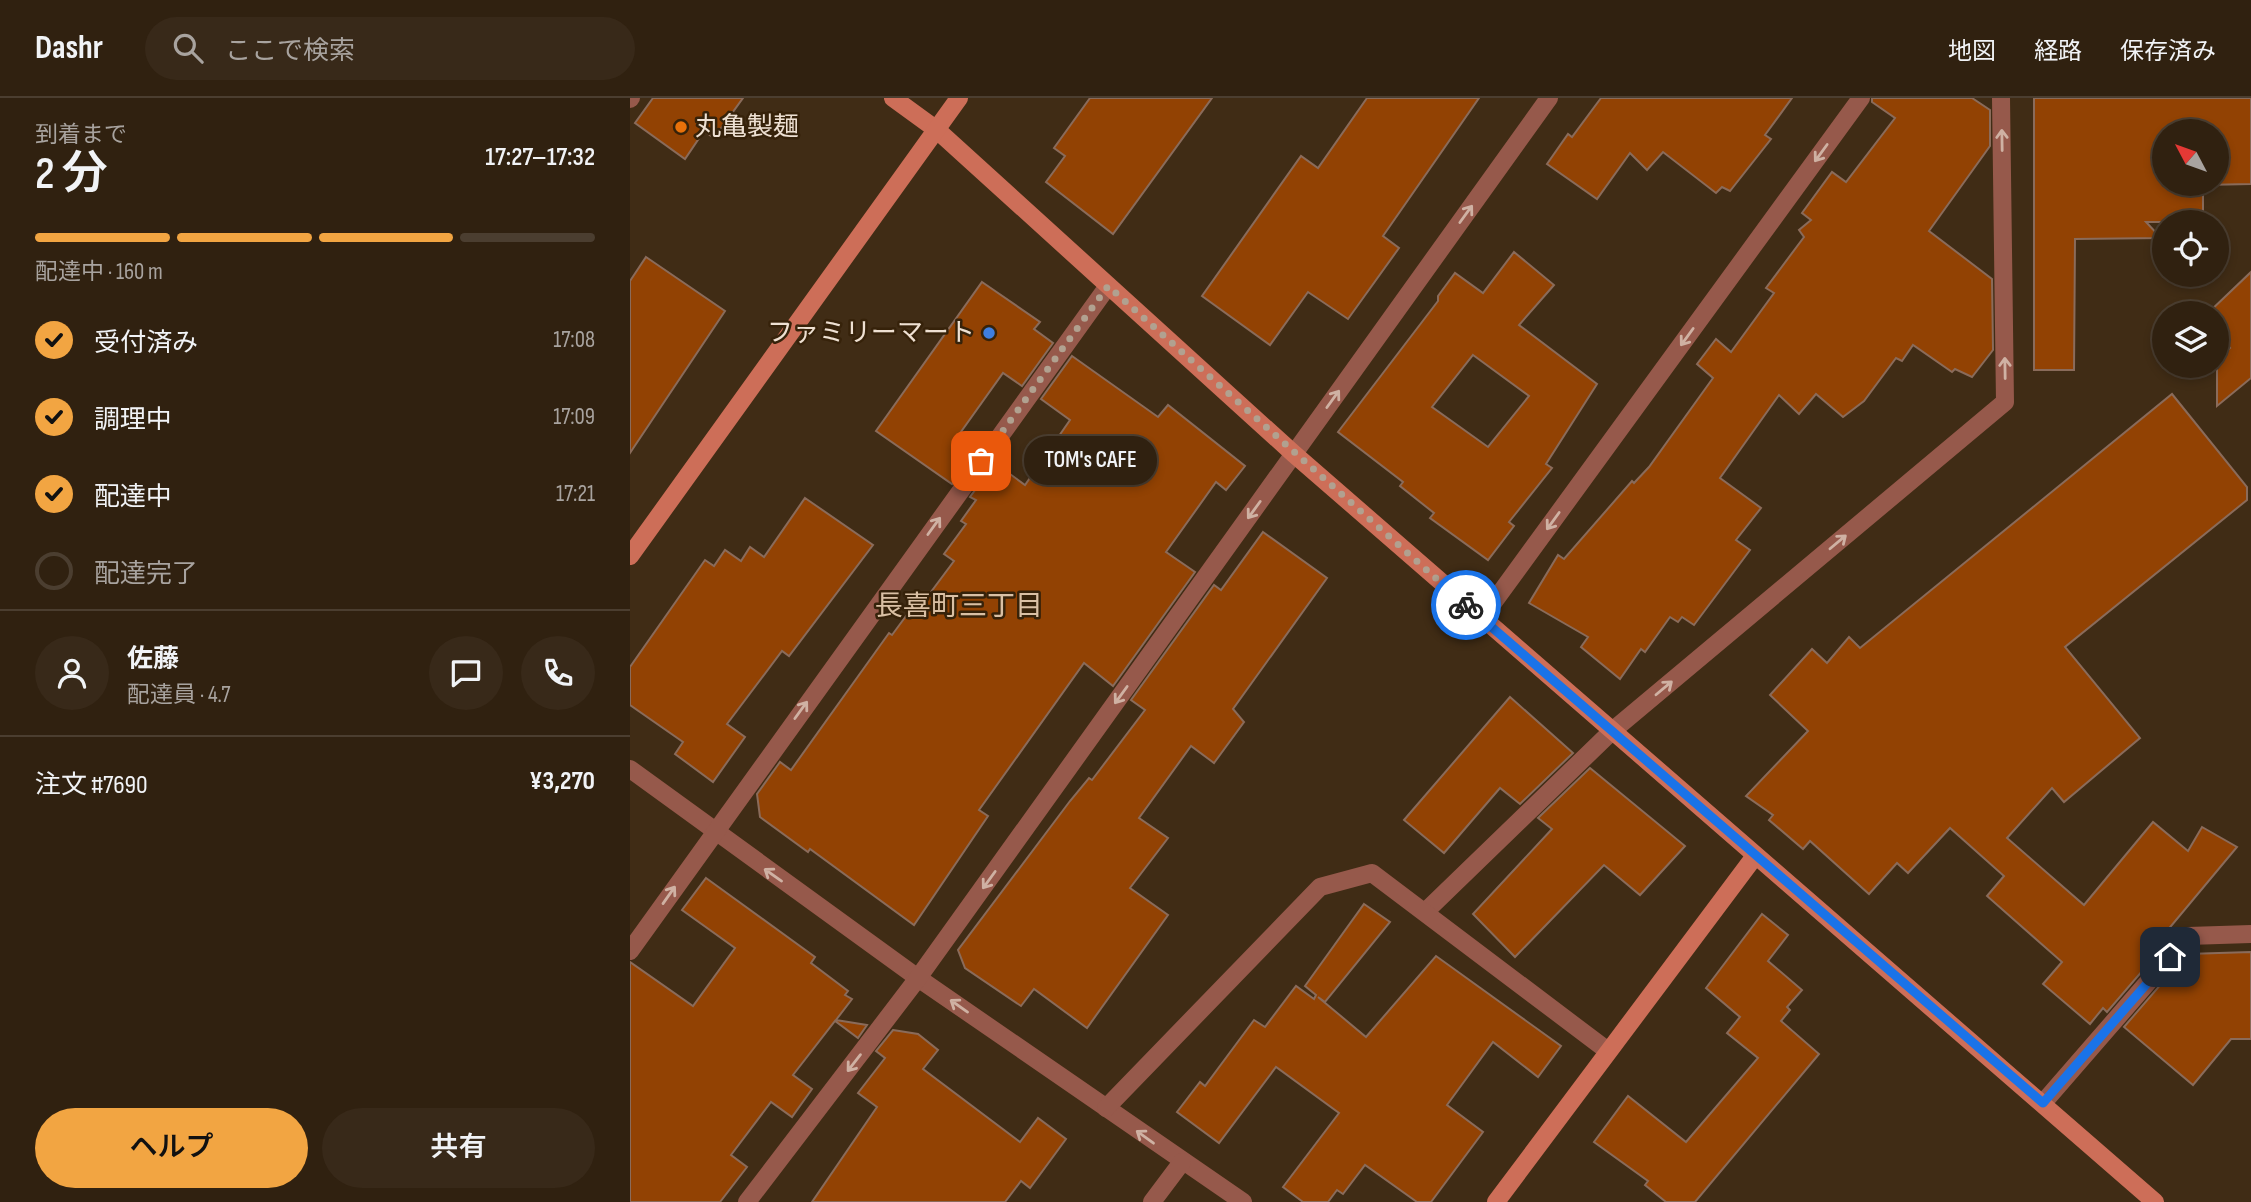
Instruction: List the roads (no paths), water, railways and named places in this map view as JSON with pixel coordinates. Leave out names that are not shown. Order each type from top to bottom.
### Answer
[{"type":"street","points":[[893,98],[937,130],[1294,454],[2155,1202]]},
{"type":"street","points":[[630,556],[959,98]]},
{"type":"street","points":[[747,1202],[918,978],[1549,98]]},
{"type":"street","points":[[1482,618],[1861,98]]},
{"type":"street","points":[[1425,912],[1611,732],[2005,402],[2001,98]]},
{"type":"street","points":[[630,951],[1108,286]]},
{"type":"street","points":[[630,769],[713,832],[918,978],[1243,1202]]},
{"type":"street","points":[[1496,1202],[1755,856]]},
{"type":"street","points":[[1106,1108],[1320,887],[1372,873],[1608,1051]]},
{"type":"street","points":[[2043,1103],[2188,936],[2251,934]]},
{"type":"street","points":[[1152,1202],[1182,1162]]},
{"type":"place","name":"丸亀製麺","points":[[681,127]]},
{"type":"place","name":"ファミリーマート","points":[[989,333]]},
{"type":"place","name":"TOM's CAFE","points":[[981,461]]},
{"type":"district","name":"長喜町三丁目","points":[[959,606]]}]
